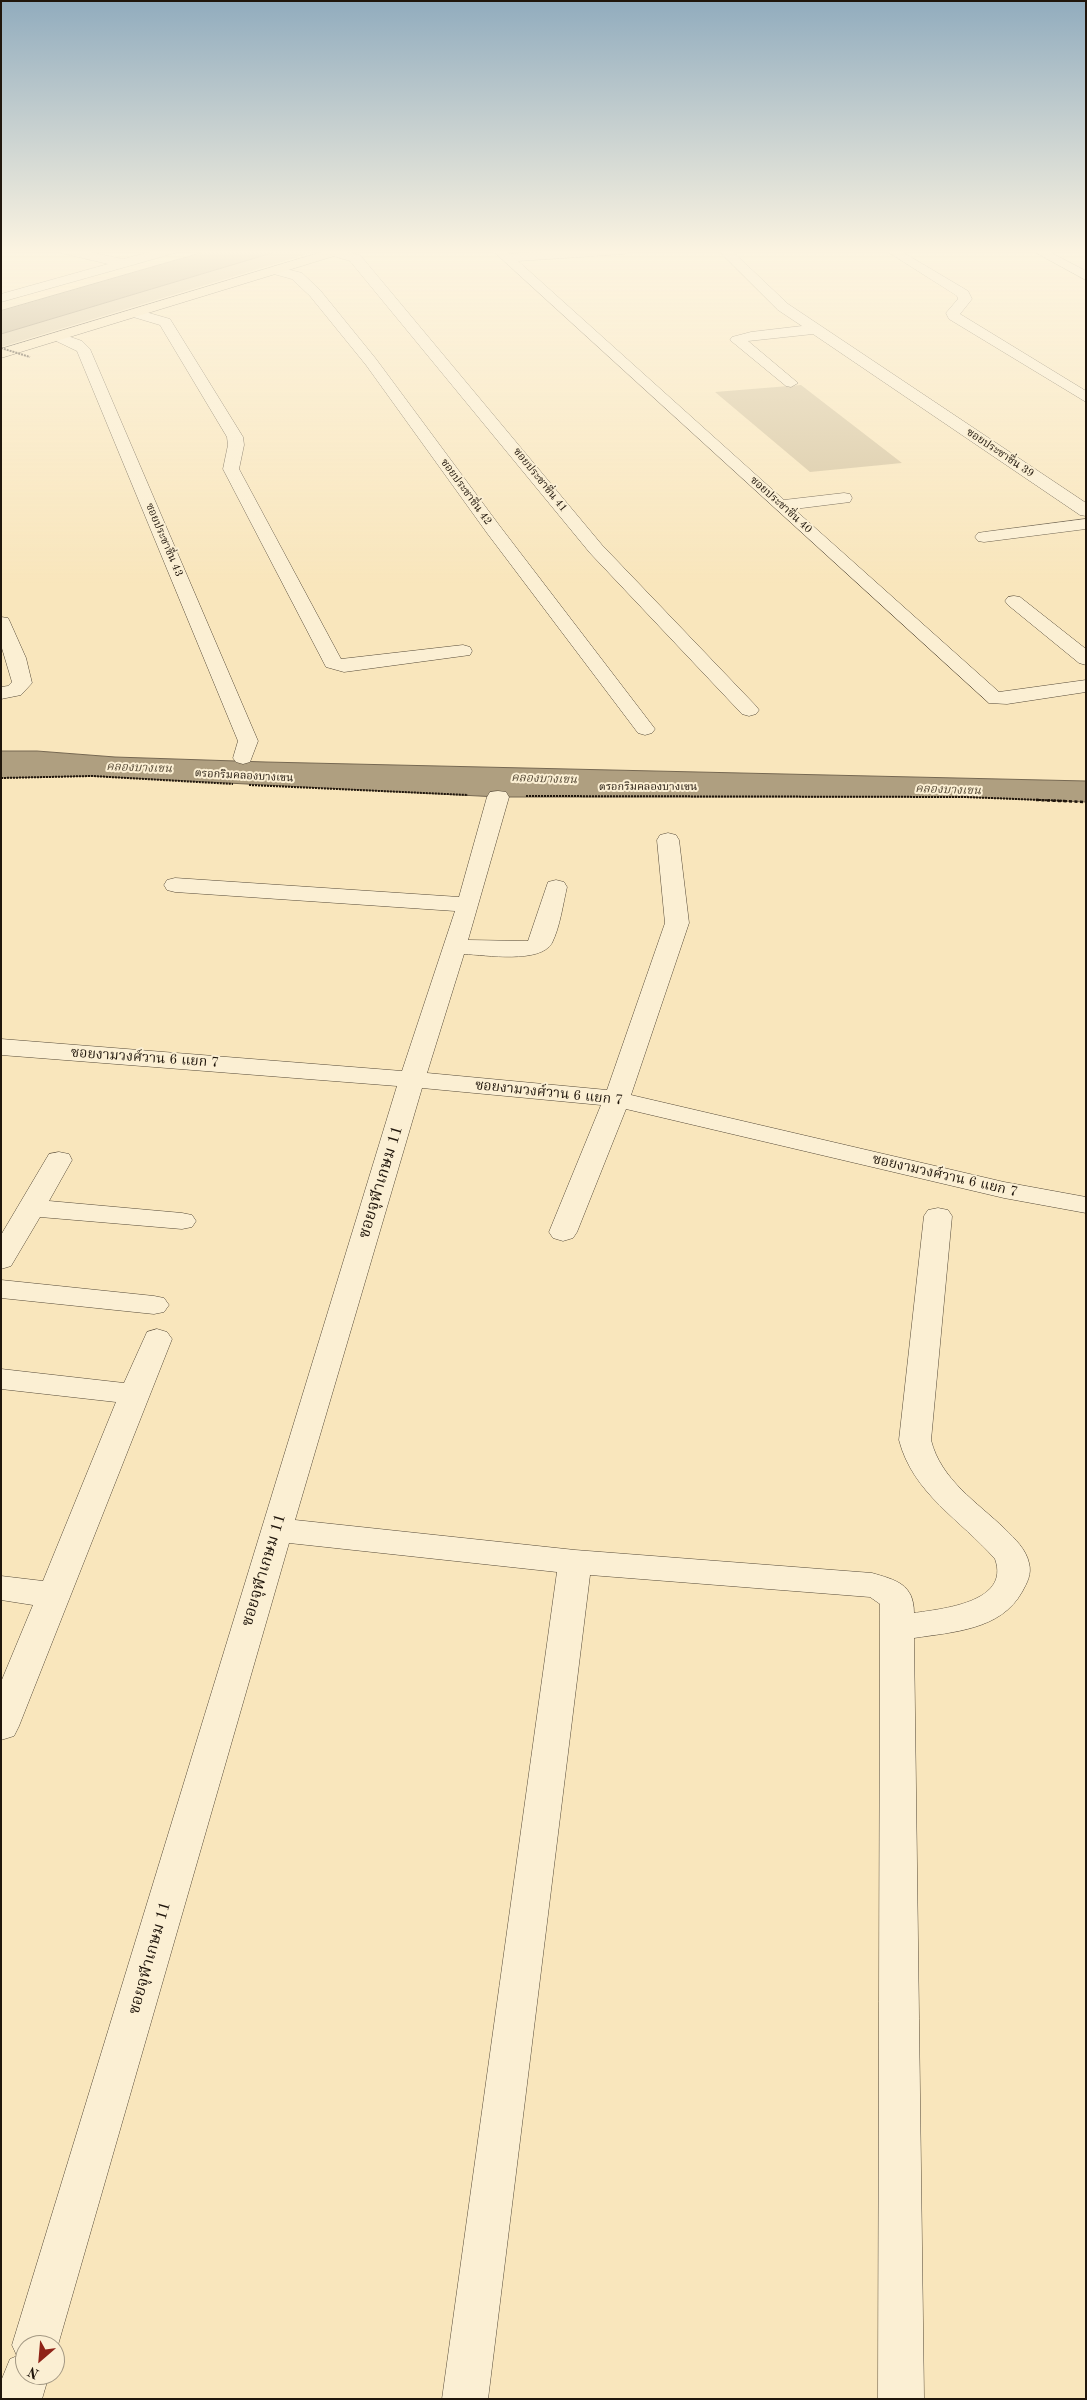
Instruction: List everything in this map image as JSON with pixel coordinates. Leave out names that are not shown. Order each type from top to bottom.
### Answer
[{"type":"street","name":"ซอยประชาชื่น 43","points":[[88,362],[248,741],[243,758]]},
{"type":"street","points":[[190,362],[231,429],[237,443],[230,464],[231,469],[333,663],[344,666],[463,651]]},
{"type":"street","name":"ซอยประชาชื่น 42","points":[[371,362],[499,537],[645,729]]},
{"type":"street","name":"ซอยประชาชื่น 41","points":[[441,362],[596,550],[749,710]]},
{"type":"street","name":"ซอยประชาชื่น 40","points":[[623,362],[996,699],[1086,686]]},
{"type":"street","points":[[765,362],[791,383]]},
{"type":"street","name":"ซอยประชาชื่น 39","points":[[865,362],[1086,511]]},
{"type":"street","points":[[1028,362],[1086,398]]},
{"type":"street","points":[[781,505],[844,498]]},
{"type":"street","points":[[984,537],[1086,524]]},
{"type":"street","points":[[1014,601],[1086,659]]},
{"type":"street","points":[[1,622],[16,658],[22,683],[14,691],[1,693]]},
{"type":"street","name":"ซอยจุฬาเกษม 11","points":[[38,2335],[276,1530],[412,1079],[468,905],[498,797]]},
{"type":"street","points":[[563,1232],[616,1099],[677,923],[668,840]]},
{"type":"street","points":[[175,885],[468,905]]},
{"type":"street","points":[[455,946],[522,949],[536,947],[541,941],[556,887]]},
{"type":"street","name":"ซอยงามวงศ์วาน 6 แยก 7","points":[[1,1047],[412,1079],[616,1099],[1004,1190],[1086,1205]]},
{"type":"street","points":[[1,1260],[59,1160]]},
{"type":"street","points":[[31,1208],[182,1221]]},
{"type":"street","points":[[897,1628],[976,1614],[995,1605],[1007,1592],[1013,1574],[1011,1557],[989,1532],[953,1499],[932,1476],[917,1454],[915,1440],[938,1216]]},
{"type":"street","points":[[1,1289],[154,1305]]},
{"type":"street","points":[[1,1726],[157,1340]]},
{"type":"street","points":[[1,1379],[135,1394]]},
{"type":"street","points":[[276,1530],[575,1562],[872,1585],[889,1591],[897,1601],[901,2399]]},
{"type":"street","points":[[465,2399],[575,1562]]},
{"type":"street","points":[[1,1588],[54,1595]]},
{"type":"street","points":[[19,2399],[23,2385]]},
{"type":"path","name":"ตรอกริมคลองบางเขน","points":[[1,778],[92,776],[498,797],[965,797],[1086,802]]},
{"type":"shaded area","points":[[801,385],[902,463],[810,472],[715,392]]},
{"type":"water","name":"คลองบางเขน","points":[[1,751],[266,762],[1086,781],[1086,802],[965,797],[498,797],[92,776],[1,778]]}]
